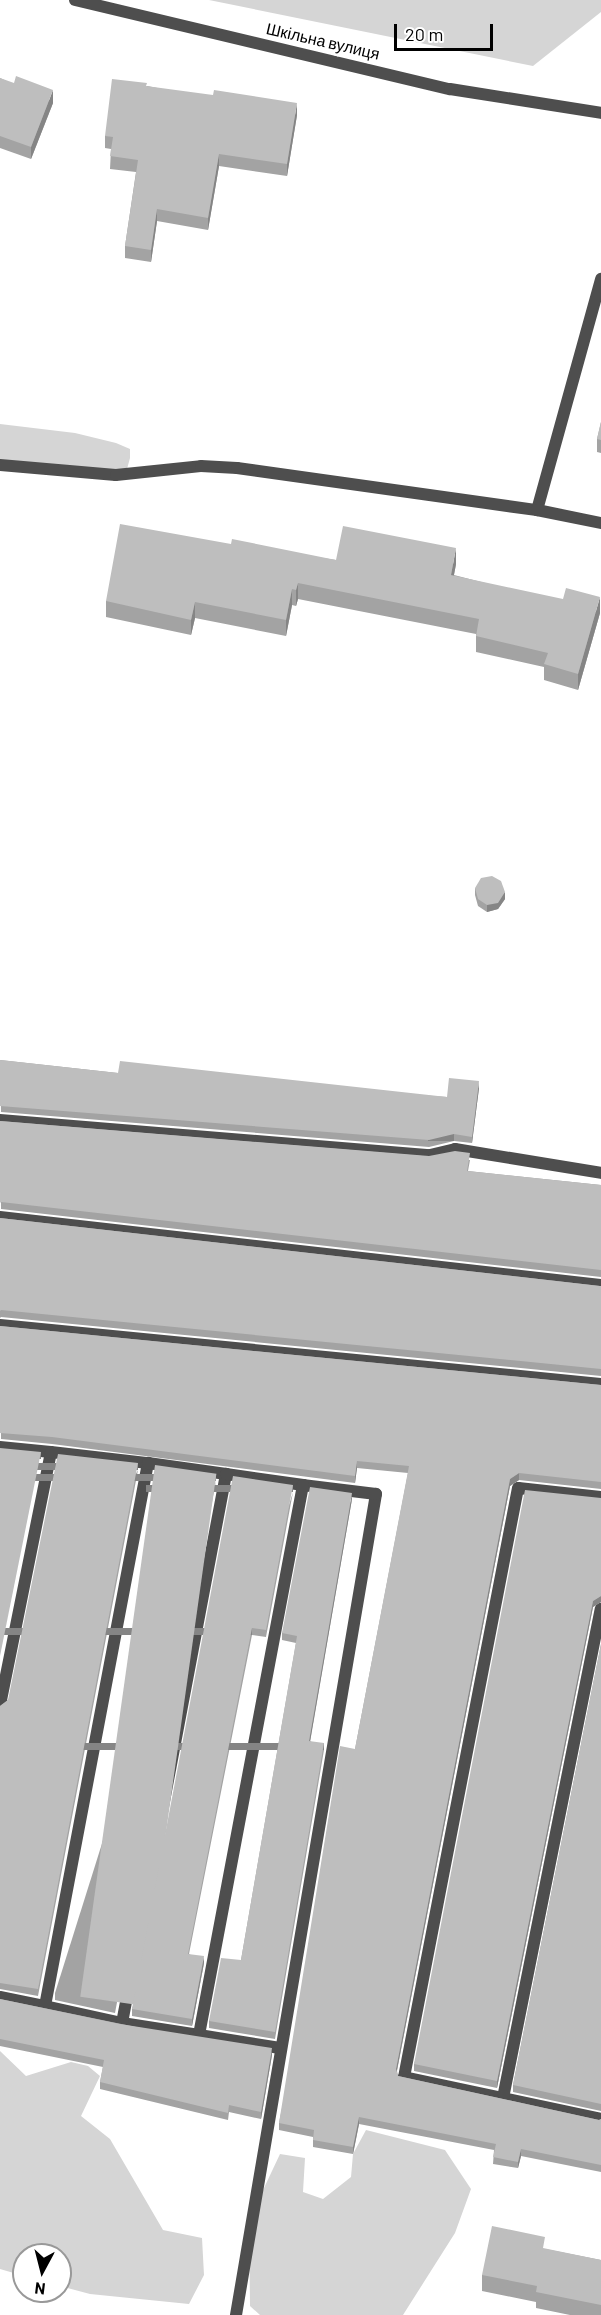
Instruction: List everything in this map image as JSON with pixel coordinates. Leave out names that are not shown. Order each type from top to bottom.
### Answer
[{"type":"street","name":"Шкільна вулиця","points":[[75,0],[450,89],[601,113]]},
{"type":"street","points":[[537,510],[601,279]]},
{"type":"street","points":[[0,465],[116,475],[201,466],[237,468],[537,510],[601,523]]},
{"type":"street","points":[[0,1120],[430,1155],[455,1149],[601,1173]]},
{"type":"street","points":[[0,1217],[601,1285]]},
{"type":"street","points":[[0,1325],[601,1384]]},
{"type":"street","points":[[0,1447],[148,1463],[376,1494],[236,2315]]},
{"type":"street","points":[[0,1705],[51,1452]]},
{"type":"street","points":[[45,2006],[148,1463]]},
{"type":"street","points":[[123,2023],[226,1474]]},
{"type":"street","points":[[200,2035],[303,1485]]},
{"type":"street","points":[[601,1497],[518,1488],[404,2077],[601,2119]]},
{"type":"street","points":[[503,2098],[601,1609]]},
{"type":"street","points":[[0,1997],[123,2023],[280,2048]]},
{"type":"shaded area","points":[[209,0],[601,0],[601,12],[533,66]]},
{"type":"shaded area","points":[[0,424],[75,433],[116,443],[130,449],[127,469],[95,472],[0,464]]},
{"type":"shaded area","points":[[0,2051],[26,2076],[71,2062],[88,2066],[100,2076],[81,2116],[110,2139],[163,2230],[202,2238],[204,2275],[189,2304],[90,2294],[72,2289],[72,2243],[12,2243],[12,2272],[0,2269]]},
{"type":"shaded area","points":[[366,2130],[445,2150],[471,2189],[455,2233],[403,2315],[260,2315],[250,2306],[249,2220],[280,2154],[305,2158],[303,2192],[323,2199],[351,2177],[353,2154]]},
{"type":"building","points":[[16,76],[53,90],[31,147],[0,136],[0,78],[14,83]]},
{"type":"building","points":[[112,79],[213,95],[214,90],[297,103],[287,164],[219,154],[208,218],[157,209],[151,250],[125,246],[138,160],[110,156],[113,137],[105,136]]},
{"type":"building","points":[[601,422],[601,440],[597,439]]},
{"type":"building","points":[[120,524],[231,544],[232,539],[336,560],[343,526],[456,548],[451,575],[563,599],[566,588],[600,597],[578,674],[544,664],[548,653],[476,636],[479,619],[298,583],[296,590],[292,589],[286,620],[195,602],[191,620],[106,601]]},
{"type":"building","points":[[492,876],[501,881],[505,892],[498,903],[487,905],[478,899],[475,888],[481,878]]},
{"type":"building","points":[[0,1060],[118,1073],[120,1061],[447,1097],[449,1078],[479,1081],[472,1137],[454,1134],[429,1140],[0,1106]]},
{"type":"building","points":[[0,1121],[429,1156],[455,1151],[470,1153],[467,1171],[601,1185],[601,1270],[0,1203]]},
{"type":"building","points":[[0,1218],[601,1286],[601,1369],[0,1311]]},
{"type":"building","points":[[0,1326],[601,1385],[601,1482],[519,1473],[510,1479],[396,2069],[398,2076],[601,2119],[601,2165],[521,2149],[518,2162],[493,2157],[496,2144],[359,2117],[353,2147],[313,2140],[314,2130],[279,2123],[340,1746],[355,1749],[409,1466],[357,1461],[355,1476],[52,1437],[0,1433]]},
{"type":"building","points":[[0,1448],[41,1452],[0,1656]]},
{"type":"building","points":[[58,1454],[138,1463],[38,1989],[0,1983],[0,1706],[8,1700]]},
{"type":"building","points":[[155,1465],[216,1474],[142,2005],[80,1997]]},
{"type":"building","points":[[233,1476],[293,1485],[266,1630],[252,1628],[188,1954],[204,1956],[192,2019],[132,2009]]},
{"type":"building","points":[[310,1487],[352,1493],[309,1741],[324,1743],[275,2032],[209,2021],[221,1958],[241,1960],[297,1636],[282,1633]]},
{"type":"building","points":[[525,1490],[601,1498],[601,1596],[593,1601],[497,2081],[414,2064]]},
{"type":"building","points":[[601,1644],[601,2104],[513,2085]]},
{"type":"building","points":[[0,1999],[120,2024],[272,2048],[261,2112],[229,2105],[228,2113],[100,2082],[104,2060],[0,2039]]},
{"type":"building","points":[[492,2226],[545,2237],[543,2248],[601,2260],[601,2305],[536,2292],[537,2286],[482,2275]]}]
